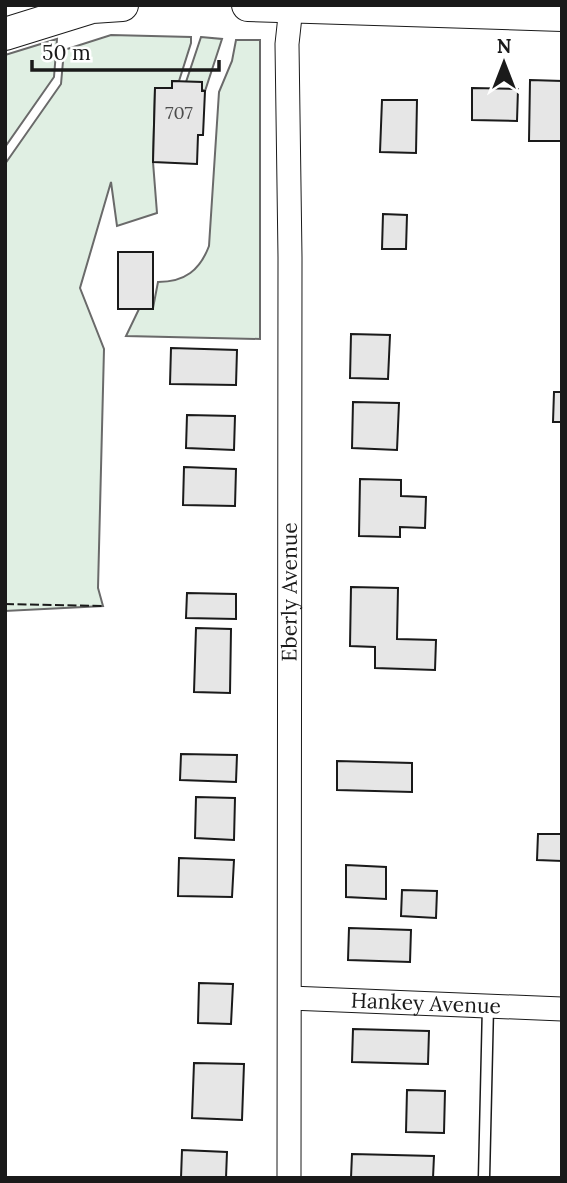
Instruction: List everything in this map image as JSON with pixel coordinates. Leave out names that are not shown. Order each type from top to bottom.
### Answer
[{"type":"main road","points":[[5,34],[45,12],[122,5]]},
{"type":"main road","points":[[248,5],[543,12]]},
{"type":"street","name":"Eberly Avenue","points":[[289,1178],[287,44],[291,7]]},
{"type":"street","name":"Hankey Avenue","points":[[290,998],[562,1009]]},
{"type":"lane","points":[[484,1178],[488,1005]]},
{"type":"green space","points":[[111,35],[191,37],[191,43],[179,81],[172,81],[172,88],[155,88],[153,162],[157,213],[117,226],[111,182],[80,288],[104,349],[98,588],[103,606],[5,611],[5,164],[61,84],[64,50]]},
{"type":"green space","points":[[201,37],[222,39],[205,91],[186,82]]},
{"type":"green space","points":[[57,39],[54,77],[5,147],[5,55]]},
{"type":"green space","points":[[236,40],[260,40],[260,339],[126,336],[139,309],[153,308],[158,282],[176,280],[190,273],[201,262],[209,246],[219,92],[232,61]]},
{"type":"building","points":[[530,80],[562,81],[562,141],[529,141]]},
{"type":"building","points":[[172,81],[202,82],[202,91],[205,91],[203,135],[198,135],[197,164],[153,162],[155,88],[172,88]]},
{"type":"building","points":[[472,88],[518,89],[517,121],[472,120]]},
{"type":"building","points":[[382,100],[417,100],[416,153],[380,152]]},
{"type":"building","points":[[383,214],[407,215],[406,249],[382,249]]},
{"type":"building","points":[[118,252],[153,252],[153,309],[118,309]]},
{"type":"building","points":[[351,334],[390,335],[388,379],[350,378]]},
{"type":"building","points":[[171,348],[237,350],[236,385],[170,384]]},
{"type":"building","points":[[554,392],[562,392],[562,422],[553,422]]},
{"type":"building","points":[[353,402],[399,403],[397,450],[352,448]]},
{"type":"building","points":[[187,415],[235,416],[234,450],[186,448]]},
{"type":"building","points":[[184,467],[236,469],[235,506],[183,505]]},
{"type":"building","points":[[360,479],[401,480],[401,496],[426,497],[425,528],[400,527],[400,537],[359,536]]},
{"type":"building","points":[[351,587],[398,588],[397,639],[436,640],[435,670],[375,668],[375,647],[350,646]]},
{"type":"building","points":[[187,593],[236,594],[236,619],[186,618]]},
{"type":"building","points":[[196,628],[231,629],[230,693],[194,692]]},
{"type":"building","points":[[181,754],[237,755],[236,782],[180,780]]},
{"type":"building","points":[[337,761],[412,763],[412,792],[337,790]]},
{"type":"building","points":[[196,797],[235,798],[234,840],[195,838]]},
{"type":"building","points":[[538,834],[562,834],[562,861],[537,860]]},
{"type":"building","points":[[179,858],[234,860],[232,897],[178,896]]},
{"type":"building","points":[[346,865],[386,867],[386,899],[346,897]]},
{"type":"building","points":[[402,890],[437,891],[436,918],[401,916]]},
{"type":"building","points":[[349,928],[411,930],[410,962],[348,960]]},
{"type":"building","points":[[199,983],[233,984],[231,1024],[198,1023]]},
{"type":"building","points":[[353,1029],[429,1031],[428,1064],[352,1062]]},
{"type":"building","points":[[194,1063],[244,1064],[242,1120],[192,1118]]},
{"type":"building","points":[[407,1090],[445,1091],[444,1133],[406,1132]]},
{"type":"building","points":[[182,1150],[227,1152],[226,1178],[181,1178]]},
{"type":"building","points":[[352,1154],[434,1156],[433,1178],[351,1178]]},
{"type":"fence","points":[[5,604],[103,606]]}]
